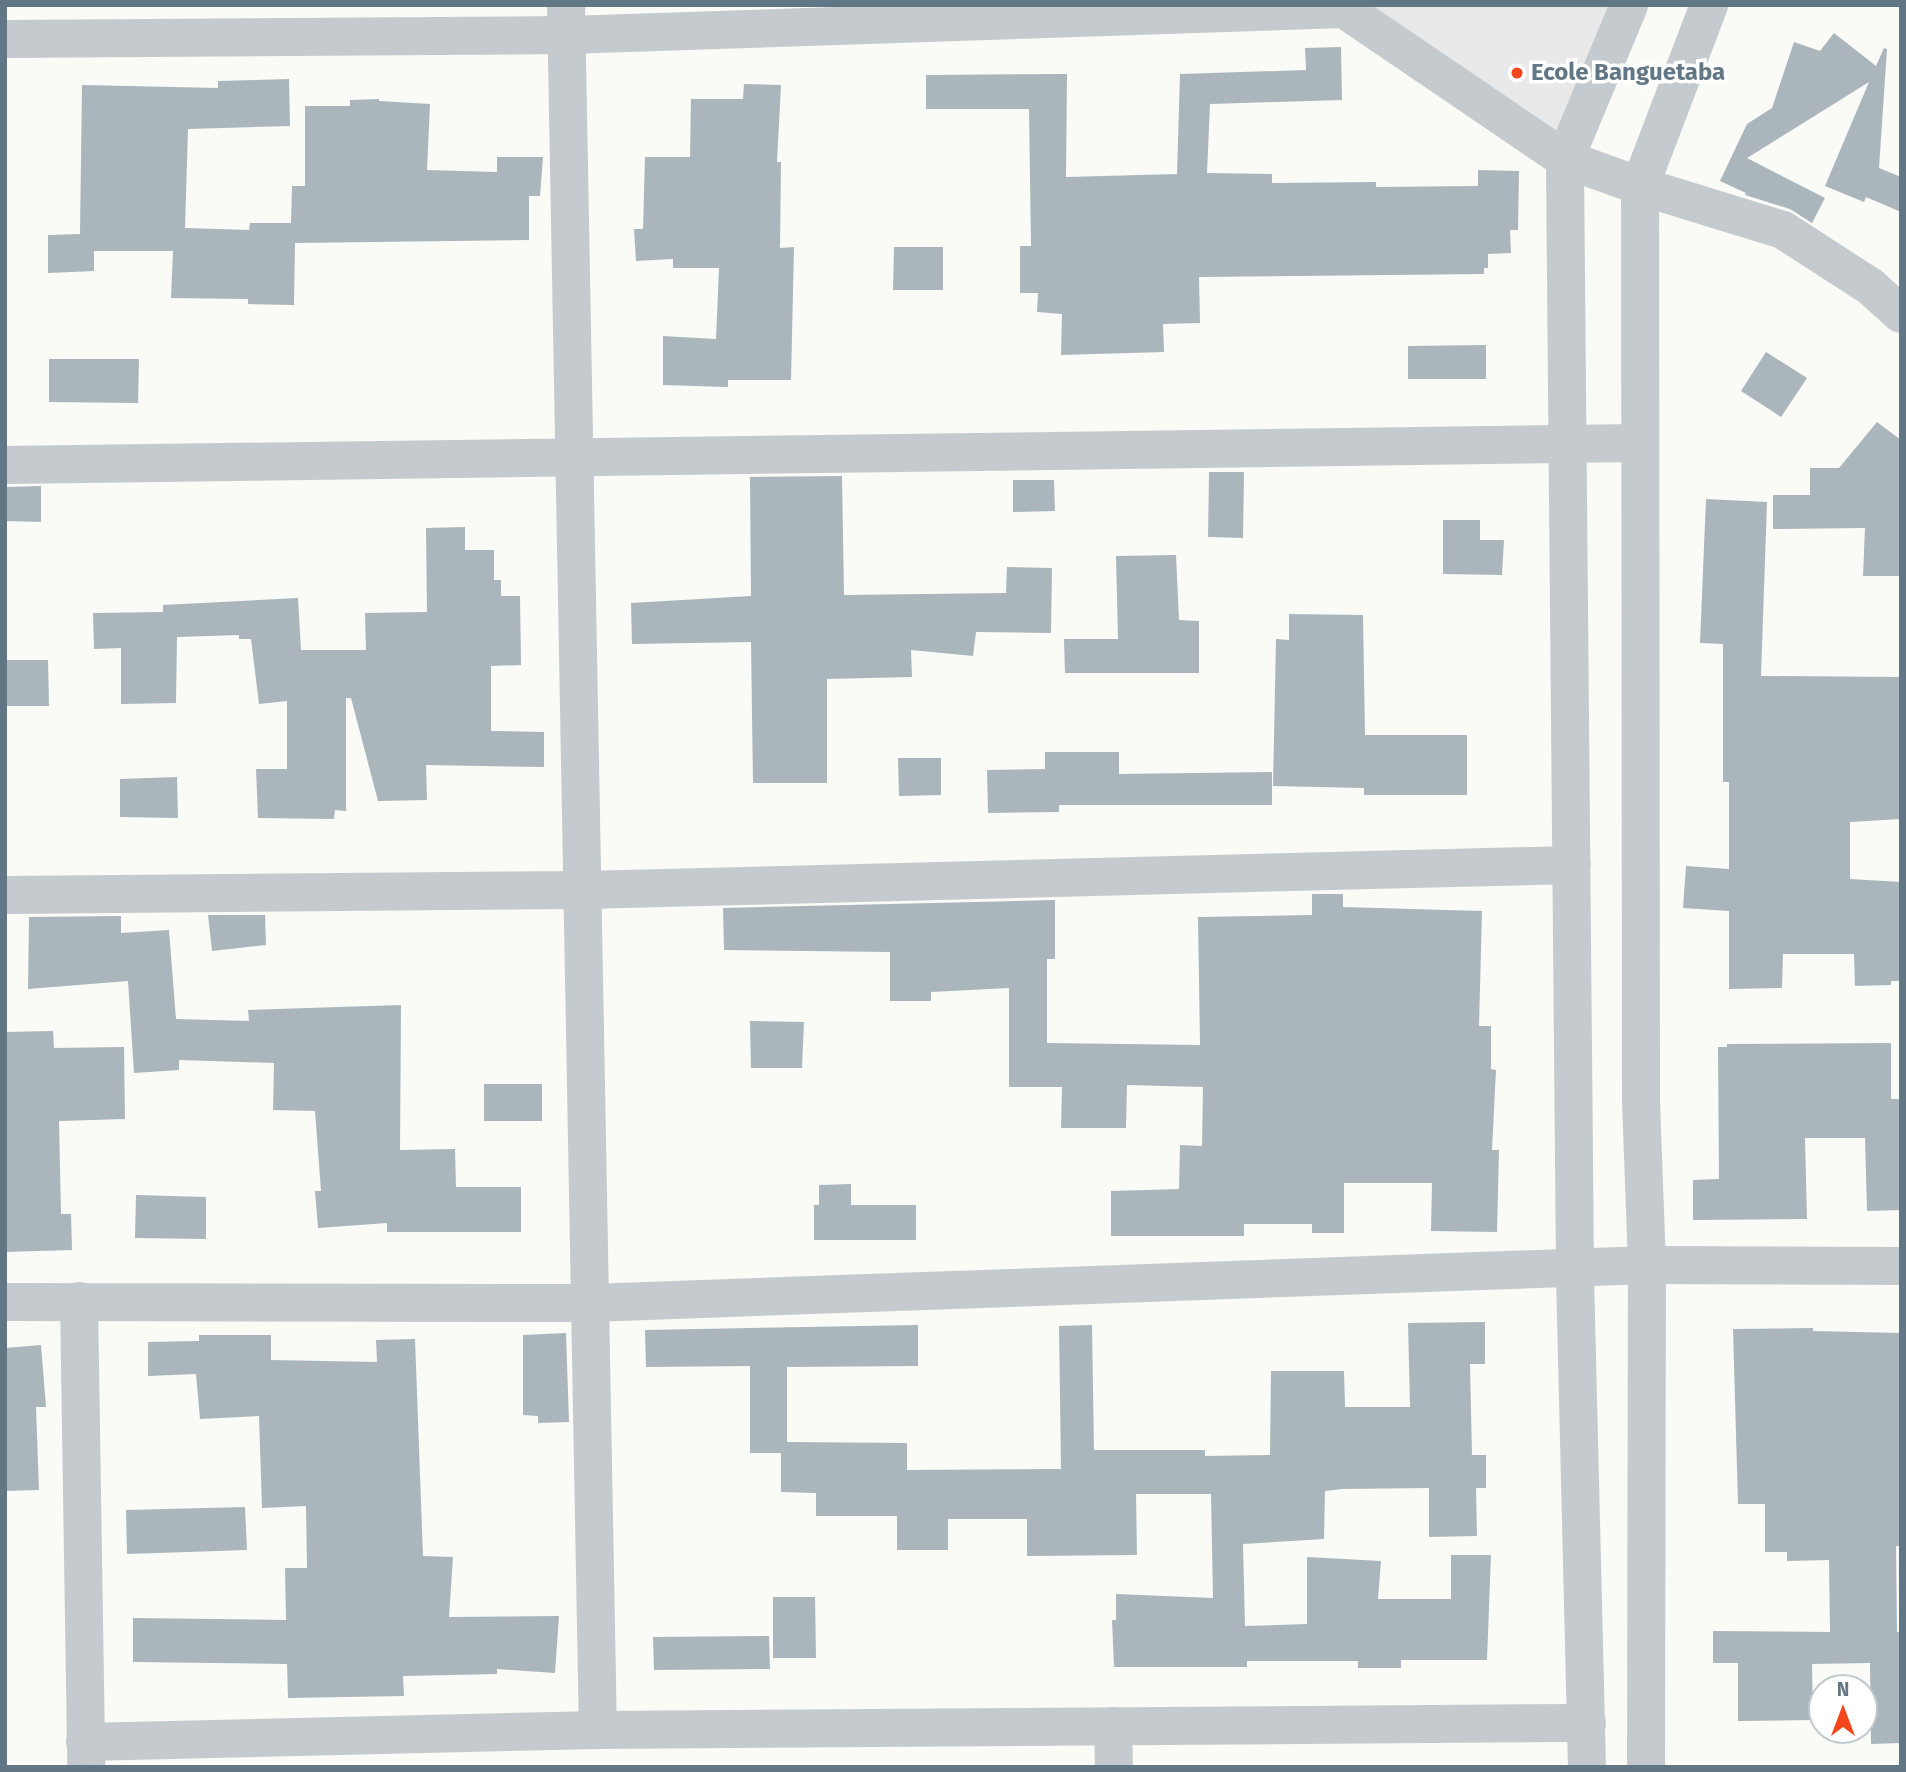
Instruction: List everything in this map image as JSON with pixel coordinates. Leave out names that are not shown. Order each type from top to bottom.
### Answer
[{"type":"street","points":[[1587,1767],[1575,1269],[1565,159],[1629,5]]},
{"type":"street","points":[[1646,1767],[1647,1265],[1641,1085],[1640,186],[1709,5]]},
{"type":"street","points":[[5,40],[566,20],[1340,7],[1565,159],[1640,186],[1783,230],[1871,287],[1901,314]]},
{"type":"street","points":[[566,20],[598,1730]]},
{"type":"street","points":[[5,465],[576,455],[1639,443]]},
{"type":"street","points":[[5,895],[583,890],[1572,865]]},
{"type":"street","points":[[5,1302],[591,1303],[1647,1265],[1901,1266]]},
{"type":"street","points":[[79,1301],[86,1755],[598,1730],[1587,1723]]},
{"type":"street","points":[[1113,1726],[1114,1767]]},
{"type":"shaded area","name":"Ecole Banguetaba","points":[[1354,5],[1609,5],[1553,141]]},
{"type":"building","points":[[1834,33],[1876,66],[1884,48],[1887,49],[1879,168],[1901,177],[1901,212],[1866,197],[1864,202],[1825,186],[1869,82],[1747,158],[1825,198],[1812,223],[1790,209],[1745,195],[1746,193],[1720,181],[1747,124],[1772,108],[1794,42],[1820,51]]},
{"type":"building","points":[[1341,47],[1342,100],[1210,104],[1207,173],[1272,174],[1272,183],[1376,182],[1376,187],[1478,186],[1478,170],[1519,171],[1518,230],[1510,230],[1511,253],[1488,254],[1488,268],[1484,268],[1484,274],[1199,277],[1200,323],[1163,324],[1164,352],[1061,355],[1062,314],[1037,312],[1038,293],[1020,293],[1020,246],[1031,246],[1029,109],[926,109],[926,75],[1067,74],[1066,177],[1177,174],[1180,74],[1306,70],[1305,48]]},
{"type":"building","points":[[289,79],[290,126],[188,129],[185,228],[249,230],[250,223],[291,223],[292,186],[305,186],[305,106],[350,106],[350,100],[379,99],[430,104],[427,170],[497,172],[497,157],[543,157],[540,196],[529,196],[529,240],[295,243],[294,305],[248,304],[248,299],[171,298],[173,251],[94,251],[94,271],[48,273],[48,235],[80,234],[82,85],[218,88],[218,81]]},
{"type":"building","points":[[744,84],[781,85],[777,162],[781,162],[780,248],[794,247],[791,380],[728,380],[728,387],[663,385],[663,336],[716,339],[719,268],[673,268],[673,259],[636,261],[634,229],[643,229],[645,157],[690,157],[691,99],[743,99]]},
{"type":"building","points":[[894,247],[943,247],[943,290],[893,290]]},
{"type":"building","points":[[1486,345],[1486,379],[1408,379],[1408,346]]},
{"type":"building","points":[[1766,352],[1807,378],[1781,417],[1741,391]]},
{"type":"building","points":[[49,359],[139,359],[138,403],[49,402]]},
{"type":"building","points":[[1877,422],[1901,440],[1901,576],[1863,576],[1865,528],[1773,529],[1773,495],[1810,495],[1810,468],[1839,468]]},
{"type":"building","points":[[1209,472],[1244,472],[1243,538],[1208,537]]},
{"type":"building","points":[[842,476],[844,595],[1006,593],[1007,567],[1052,568],[1051,633],[976,632],[973,656],[911,650],[912,677],[827,679],[827,783],[753,783],[751,642],[632,644],[631,603],[751,596],[750,477]]},
{"type":"building","points":[[1013,480],[1054,480],[1055,511],[1013,512]]},
{"type":"building","points":[[41,486],[41,522],[5,521],[5,487]]},
{"type":"building","points":[[1706,499],[1767,502],[1761,676],[1901,677],[1901,819],[1850,822],[1850,879],[1901,882],[1901,981],[1891,981],[1891,985],[1855,986],[1854,954],[1783,954],[1782,988],[1729,989],[1729,911],[1683,908],[1686,866],[1729,869],[1729,782],[1723,782],[1723,644],[1700,643]]},
{"type":"building","points":[[1443,520],[1480,520],[1480,540],[1504,540],[1502,575],[1443,574]]},
{"type":"building","points":[[465,527],[465,550],[494,550],[494,580],[501,580],[501,596],[520,596],[521,665],[491,666],[491,731],[544,732],[544,767],[426,765],[427,800],[378,801],[351,698],[346,698],[346,811],[335,810],[334,819],[258,818],[256,769],[287,769],[287,701],[259,704],[251,639],[239,639],[239,635],[177,637],[176,703],[121,704],[121,648],[94,649],[93,613],[163,612],[163,605],[298,598],[301,650],[366,650],[365,613],[427,612],[426,528]]},
{"type":"building","points":[[1176,555],[1179,620],[1199,621],[1199,673],[1065,673],[1064,639],[1118,639],[1116,556]]},
{"type":"building","points":[[1289,614],[1363,615],[1365,735],[1467,735],[1467,795],[1364,795],[1364,788],[1273,786],[1276,639],[1289,640]]},
{"type":"building","points":[[5,660],[48,660],[49,706],[5,706]]},
{"type":"building","points":[[1045,752],[1119,752],[1119,774],[1272,772],[1272,805],[1059,805],[1059,812],[988,813],[987,770],[1045,769]]},
{"type":"building","points":[[898,758],[941,758],[941,795],[899,796]]},
{"type":"building","points":[[177,777],[178,818],[120,817],[120,779]]},
{"type":"building","points":[[1312,894],[1343,894],[1343,907],[1482,911],[1479,1026],[1491,1026],[1491,1069],[1496,1070],[1492,1150],[1499,1150],[1497,1232],[1431,1231],[1432,1183],[1344,1183],[1344,1233],[1312,1233],[1312,1224],[1244,1224],[1244,1236],[1111,1236],[1111,1191],[1179,1189],[1180,1145],[1202,1146],[1203,1087],[1127,1085],[1126,1128],[1061,1128],[1062,1087],[1009,1087],[1009,988],[931,992],[931,1001],[890,1001],[890,952],[724,950],[723,908],[1055,900],[1055,959],[1047,959],[1047,1043],[1200,1045],[1198,917],[1312,915]]},
{"type":"building","points":[[208,915],[265,915],[266,945],[212,951]]},
{"type":"building","points":[[121,916],[121,933],[169,930],[176,1019],[249,1021],[248,1010],[401,1005],[400,1150],[455,1149],[456,1187],[521,1187],[521,1232],[387,1232],[387,1223],[318,1228],[315,1191],[321,1191],[315,1111],[273,1110],[274,1063],[179,1060],[179,1070],[134,1073],[128,981],[28,989],[29,917]]},
{"type":"building","points":[[750,1021],[804,1022],[802,1068],[751,1068]]},
{"type":"building","points":[[53,1031],[54,1048],[124,1047],[125,1119],[59,1121],[61,1214],[71,1214],[72,1250],[5,1252],[5,1032]]},
{"type":"building","points":[[1891,1043],[1891,1099],[1901,1099],[1901,1210],[1867,1211],[1865,1138],[1805,1138],[1807,1219],[1693,1220],[1693,1180],[1719,1179],[1718,1047],[1727,1047],[1727,1044]]},
{"type":"building","points":[[484,1084],[542,1084],[542,1121],[484,1121]]},
{"type":"building","points":[[851,1184],[851,1205],[916,1205],[916,1240],[814,1240],[814,1205],[819,1205],[819,1185]]},
{"type":"building","points":[[136,1195],[206,1197],[206,1239],[135,1238]]},
{"type":"building","points":[[1485,1322],[1485,1364],[1470,1364],[1472,1455],[1486,1455],[1486,1488],[1476,1488],[1477,1536],[1429,1537],[1429,1488],[1342,1489],[1325,1491],[1324,1539],[1243,1544],[1245,1626],[1307,1624],[1307,1557],[1381,1561],[1378,1599],[1451,1599],[1451,1555],[1491,1555],[1487,1660],[1401,1660],[1401,1668],[1358,1668],[1358,1661],[1247,1661],[1247,1667],[1114,1667],[1112,1620],[1116,1620],[1116,1594],[1213,1598],[1211,1494],[1136,1494],[1137,1555],[1027,1556],[1027,1519],[948,1519],[948,1550],[897,1550],[897,1516],[816,1516],[816,1493],[781,1492],[781,1453],[750,1453],[750,1366],[646,1367],[645,1330],[918,1325],[918,1366],[787,1367],[787,1442],[907,1443],[907,1470],[1061,1469],[1059,1326],[1092,1325],[1094,1450],[1205,1450],[1205,1456],[1270,1455],[1271,1371],[1344,1371],[1345,1407],[1410,1407],[1408,1323]]},
{"type":"building","points":[[1813,1328],[1813,1331],[1901,1333],[1901,1546],[1896,1546],[1897,1632],[1901,1632],[1901,1743],[1878,1744],[1878,1674],[1870,1674],[1870,1663],[1812,1664],[1812,1674],[1808,1674],[1808,1720],[1738,1721],[1738,1663],[1713,1663],[1713,1631],[1830,1632],[1829,1560],[1787,1561],[1787,1552],[1765,1552],[1765,1504],[1738,1504],[1733,1329]]},
{"type":"building","points":[[566,1333],[569,1422],[538,1423],[538,1416],[523,1415],[523,1335]]},
{"type":"building","points":[[199,1335],[271,1335],[271,1360],[377,1362],[376,1340],[415,1339],[423,1556],[453,1557],[449,1617],[559,1616],[555,1673],[497,1669],[497,1674],[403,1676],[404,1696],[288,1698],[287,1664],[133,1662],[133,1618],[286,1620],[285,1568],[307,1568],[306,1506],[262,1508],[259,1416],[200,1419],[196,1374],[148,1376],[148,1342],[199,1341]]},
{"type":"building","points":[[41,1345],[46,1407],[36,1407],[39,1490],[5,1491],[5,1348]]},
{"type":"building","points":[[245,1507],[247,1550],[127,1554],[126,1510]]},
{"type":"building","points":[[773,1597],[815,1597],[816,1658],[773,1658]]},
{"type":"building","points":[[769,1636],[770,1669],[654,1670],[653,1637]]},
{"type":"place","name":"Ecole Banguetaba","points":[[1517,73]]}]
